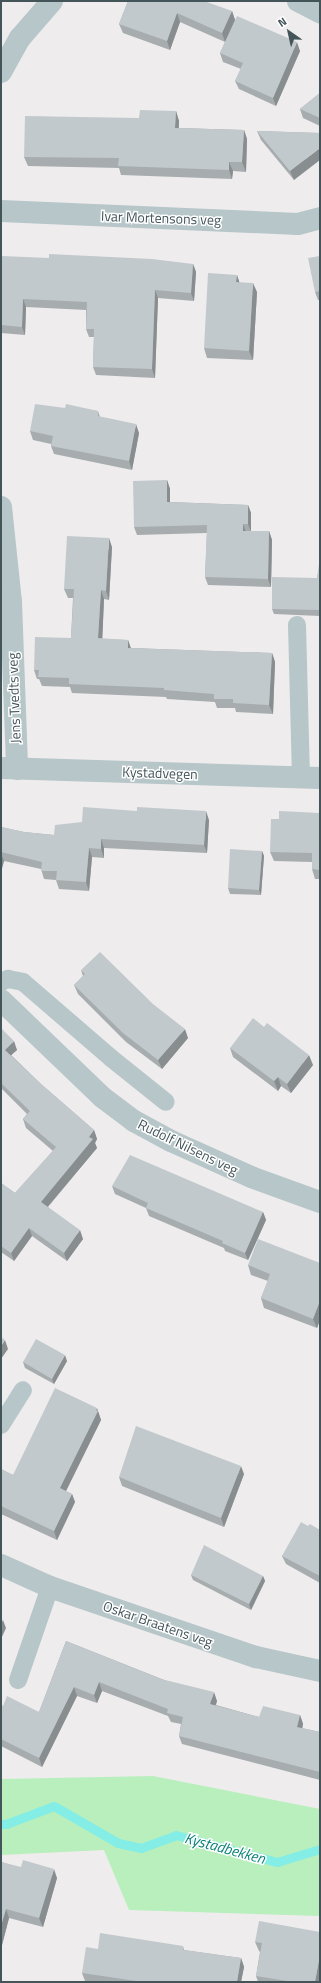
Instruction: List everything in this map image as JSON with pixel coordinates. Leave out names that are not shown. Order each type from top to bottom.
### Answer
[{"type":"street","points":[[1,72],[20,38],[52,1]]},
{"type":"street","points":[[298,1],[320,12]]},
{"type":"street","name":"Ivar Mortensons veg","points":[[1,211],[298,224],[320,218]]},
{"type":"street","name":"Jens Tvedts veg","points":[[1,507],[11,602],[9,768]]},
{"type":"street","name":"Kystadvegen","points":[[9,768],[311,777]]},
{"type":"street","name":"Rudolf Nilsens veg","points":[[1,1000],[92,1088],[134,1121],[171,1141],[251,1177],[320,1202]]},
{"type":"street","name":"Oskar Braatens veg","points":[[1,1565],[50,1588],[256,1657],[320,1671]]},
{"type":"lane","points":[[297,625],[311,777]]},
{"type":"lane","points":[[1,982],[8,979],[23,982],[111,1058],[166,1102]]},
{"type":"lane","points":[[1,1425],[23,1390]]},
{"type":"lane","points":[[18,1680],[50,1588]]},
{"type":"green space","points":[[153,1776],[320,1809],[320,1916],[129,1910],[104,1850],[1,1855],[1,1779]]},
{"type":"building","points":[[128,1],[204,1],[232,11],[222,33],[177,13],[167,41],[119,24]]},
{"type":"building","points":[[237,16],[297,42],[273,98],[235,81],[243,63],[220,53]]},
{"type":"building","points":[[320,93],[320,118],[300,109]]},
{"type":"building","points":[[140,110],[176,111],[175,128],[244,130],[242,162],[229,162],[229,170],[118,166],[119,158],[24,157],[25,116],[139,118]]},
{"type":"building","points":[[257,131],[320,133],[320,148],[290,171]]},
{"type":"building","points":[[49,254],[152,259],[193,264],[191,293],[155,290],[152,369],[93,367],[94,329],[86,329],[87,302],[23,299],[22,327],[1,325],[2,256],[49,258]]},
{"type":"building","points":[[320,256],[320,291],[315,292],[308,258]]},
{"type":"building","points":[[208,273],[237,275],[236,282],[253,283],[249,351],[204,348]]},
{"type":"building","points":[[35,404],[65,408],[66,404],[98,411],[98,416],[136,424],[129,461],[51,446],[53,436],[30,431]]},
{"type":"building","points":[[167,480],[167,502],[248,505],[248,524],[243,524],[243,531],[269,531],[268,579],[205,577],[207,525],[134,527],[133,481]]},
{"type":"building","points":[[67,536],[109,538],[106,591],[101,590],[98,638],[128,640],[128,648],[272,653],[269,705],[233,703],[233,699],[214,699],[214,694],[164,690],[164,688],[69,684],[69,678],[38,677],[39,670],[34,670],[35,637],[71,638],[74,589],[64,589]]},
{"type":"building","points":[[319,564],[320,610],[272,609],[272,577],[317,578]]},
{"type":"building","points":[[83,807],[137,811],[137,807],[206,811],[204,845],[101,839],[101,849],[89,848],[86,882],[56,880],[57,871],[41,871],[42,862],[1,852],[1,827],[24,832],[54,835],[55,825],[82,822]]},
{"type":"building","points":[[279,811],[320,813],[320,870],[312,869],[312,853],[270,852],[271,819],[279,819]]},
{"type":"building","points":[[230,849],[262,851],[259,890],[228,888]]},
{"type":"building","points":[[100,952],[153,1004],[185,1029],[158,1060],[123,1033],[74,985],[85,974],[81,970]]},
{"type":"building","points":[[253,1018],[264,1027],[267,1023],[309,1055],[287,1084],[278,1077],[274,1081],[230,1048]]},
{"type":"building","points":[[1,1028],[14,1041],[5,1050],[41,1084],[94,1130],[89,1137],[93,1139],[41,1202],[80,1230],[64,1253],[29,1228],[11,1253],[1,1246],[1,1183],[15,1193],[56,1147],[23,1119],[30,1111],[1,1083]]},
{"type":"building","points":[[130,1155],[263,1212],[245,1253],[222,1243],[223,1241],[146,1208],[148,1203],[112,1186]]},
{"type":"building","points":[[258,1239],[320,1263],[320,1301],[313,1319],[261,1298],[270,1274],[248,1265]]},
{"type":"building","points":[[1,1337],[5,1340],[1,1346]]},
{"type":"building","points":[[36,1339],[65,1355],[52,1379],[23,1362]]},
{"type":"building","points":[[55,1388],[97,1408],[96,1410],[98,1411],[60,1488],[72,1494],[54,1531],[1,1506],[1,1469],[13,1475]]},
{"type":"building","points":[[136,1426],[241,1466],[221,1518],[119,1477]]},
{"type":"building","points":[[301,1522],[308,1526],[310,1524],[320,1530],[320,1576],[282,1556]]},
{"type":"building","points":[[204,1545],[263,1576],[249,1604],[191,1575]]},
{"type":"building","points":[[66,1641],[161,1679],[214,1692],[210,1704],[259,1717],[263,1706],[300,1715],[297,1727],[320,1732],[320,1772],[179,1736],[183,1717],[167,1713],[168,1709],[99,1682],[94,1695],[74,1687],[39,1758],[1,1739],[1,1705],[3,1706],[7,1696],[39,1712]]},
{"type":"building","points":[[23,1860],[54,1869],[39,1918],[6,1909],[1,1926],[1,1862],[21,1867]]},
{"type":"building","points":[[259,1921],[320,1932],[320,1955],[315,1982],[287,1982],[256,1976],[262,1943],[255,1942]]},
{"type":"building","points":[[100,1933],[183,1946],[183,1950],[241,1958],[237,1982],[143,1982],[82,1973],[86,1947],[98,1949]]},
{"type":"waterway","name":"Kystadbekken","points":[[1,1824],[6,1824],[54,1806],[118,1843],[141,1848],[176,1835],[277,1862],[320,1849]]}]
